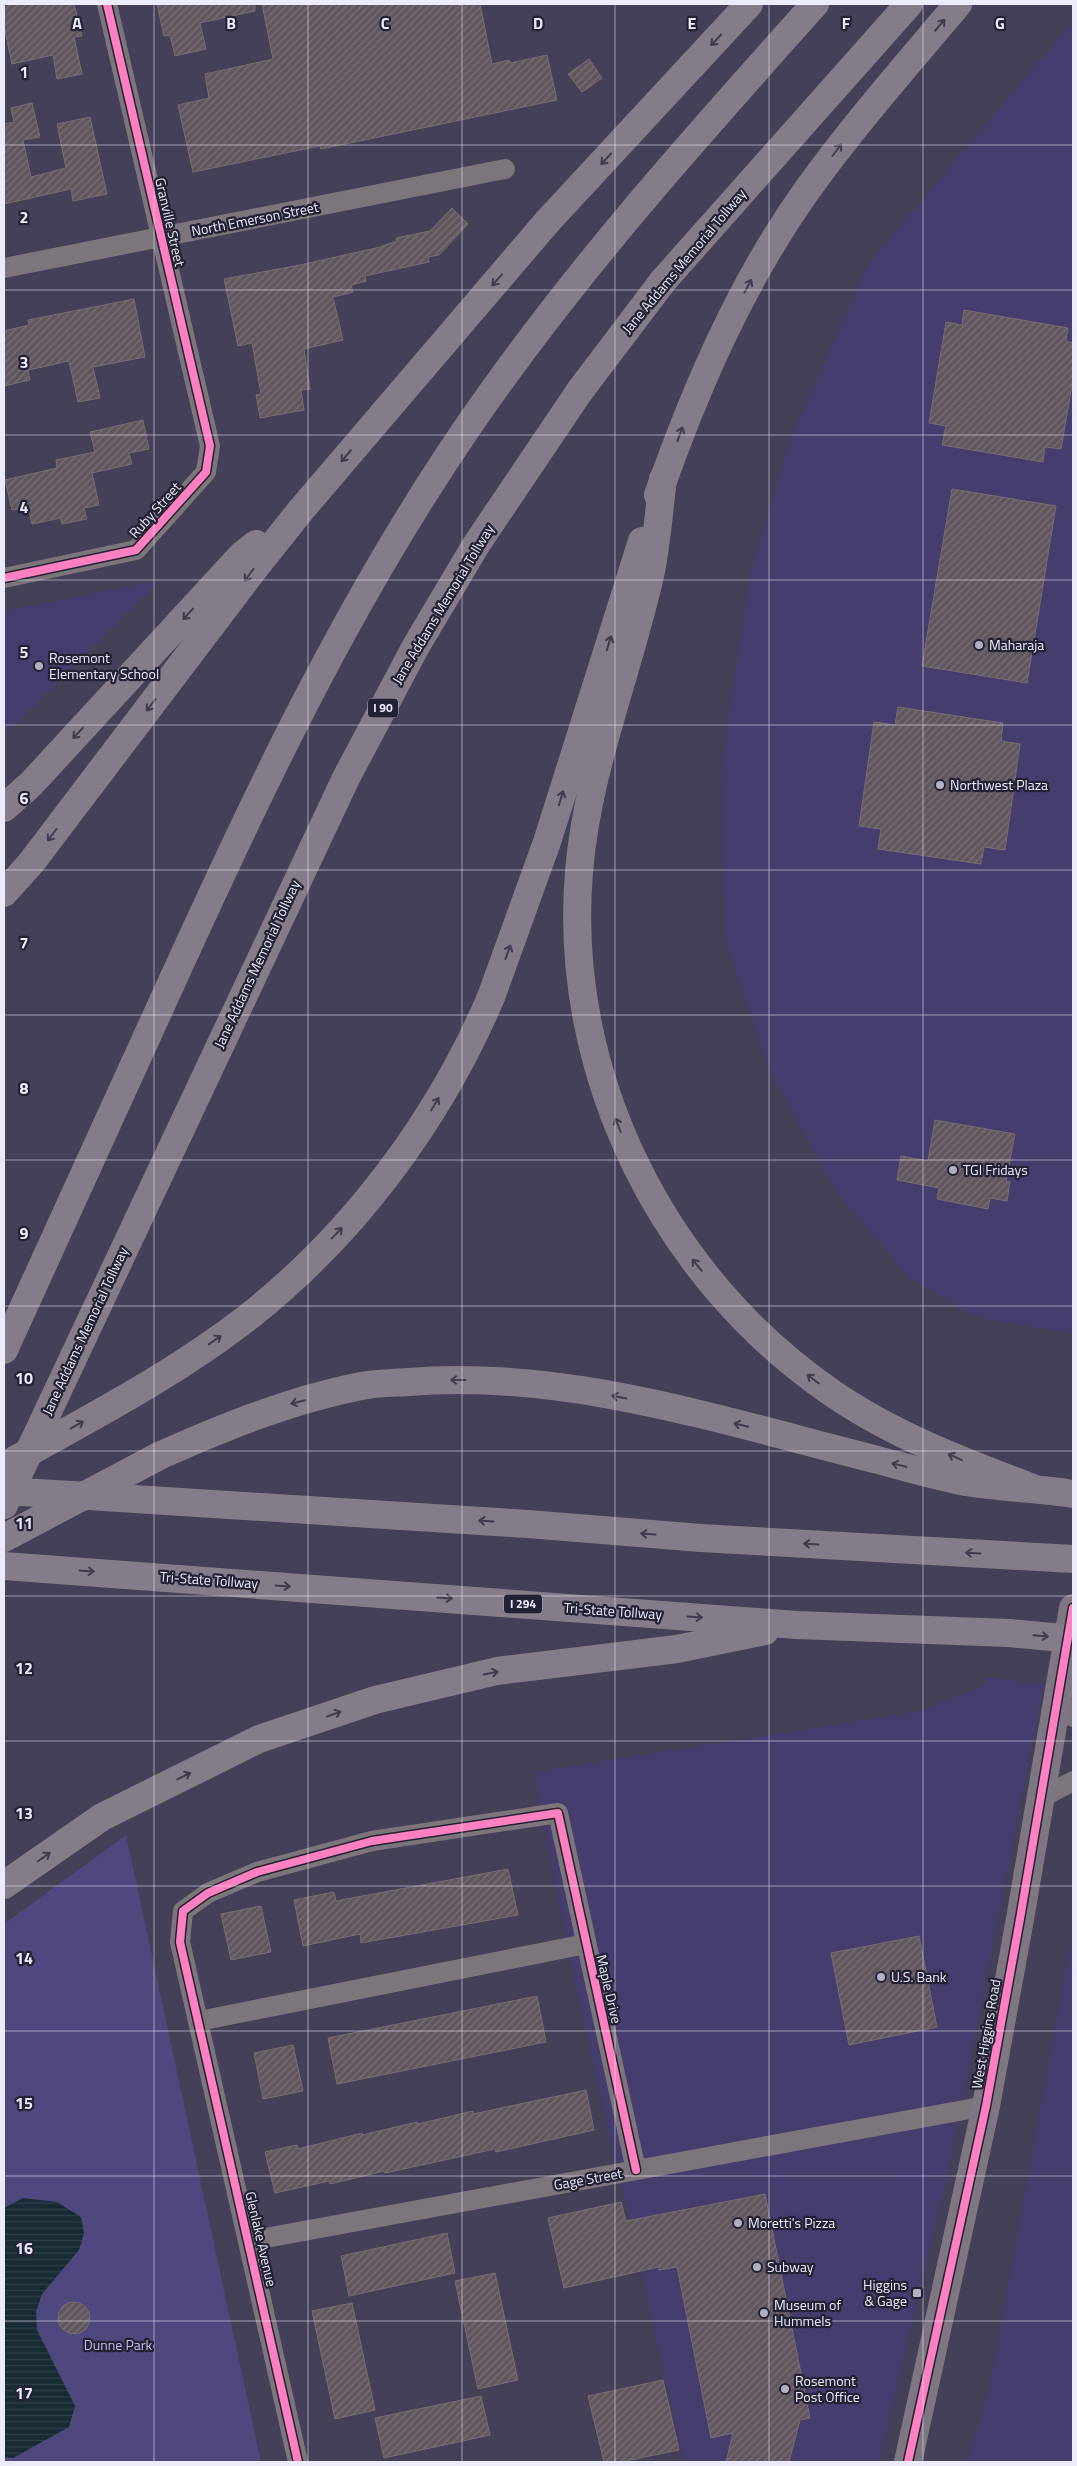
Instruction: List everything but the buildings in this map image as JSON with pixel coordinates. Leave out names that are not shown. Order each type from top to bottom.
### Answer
[{"type":"highway","points":[[4,893],[31,863],[301,510],[547,222],[749,4]]},
{"type":"highway","points":[[4,1350],[244,821],[302,705],[374,576],[465,430],[538,328],[593,257],[815,4]]},
{"type":"highway","name":"Jane Addams Memorial Tollway","points":[[4,1505],[346,778],[416,646],[476,544],[579,392],[663,281],[909,4]]},
{"type":"highway","points":[[4,1466],[145,1386],[192,1357],[252,1314],[303,1268],[358,1210],[415,1137],[457,1068],[492,998],[547,842],[627,582],[688,413],[722,335],[762,259],[805,194],[845,140],[958,4]]},
{"type":"highway","points":[[663,479],[651,570],[587,806],[579,871],[576,934],[584,1003],[600,1074],[619,1129],[649,1193],[684,1248],[728,1304],[782,1356],[833,1394],[905,1435],[971,1464],[1033,1488]]},
{"type":"highway","points":[[4,808],[31,784],[242,555],[301,510]]},
{"type":"highway","points":[[4,1538],[161,1455],[230,1424],[285,1405],[362,1386],[432,1380],[491,1380],[555,1386],[667,1407],[966,1482],[1033,1488],[1073,1494]]},
{"type":"highway","points":[[4,1491],[499,1522],[701,1538],[1073,1559]]},
{"type":"highway","name":"Tri-State Tollway","points":[[4,1566],[38,1567],[797,1625],[1009,1633],[1073,1639]]},
{"type":"highway","points":[[4,1885],[102,1817],[259,1739],[375,1700],[497,1671],[677,1649],[797,1625]]},
{"type":"main road","name":"West Higgins Road","points":[[908,2462],[986,2106],[1041,1798],[1066,1708],[1073,1608]]},
{"type":"street","name":"Granville Street","points":[[107,4],[210,446]]},
{"type":"street","name":"North Emerson Street","points":[[4,268],[505,169]]},
{"type":"street","name":"Ruby Street","points":[[4,578],[136,550],[206,472],[210,446]]},
{"type":"street","points":[[1041,1798],[1073,1781]]},
{"type":"street","name":"Maple Drive","points":[[558,1813],[636,2170]]},
{"type":"street","name":"Glenlake Avenue","points":[[298,2462],[180,1942],[183,1911],[208,1893],[257,1872],[372,1841],[558,1813]]},
{"type":"street","name":"Maple Drive","points":[[199,2021],[586,1944]]},
{"type":"street","name":"Gage Street","points":[[249,2241],[986,2106]]},
{"type":"shaded area","points":[[1073,21],[1073,1333],[990,1320],[958,1309],[946,1299],[909,1278],[835,1190],[769,1069],[724,935],[722,759],[750,574],[792,435],[868,264]]},
{"type":"shaded area","name":"Rosemont Elementary School","points":[[159,581],[19,721],[4,731],[4,611]]},
{"type":"shaded area","points":[[985,1678],[1044,1684],[947,2178],[879,2462],[684,2462],[576,1986],[534,1772],[922,1711],[984,1685]]},
{"type":"shaded area","points":[[1073,1929],[1073,2462],[966,2462],[989,2391]]},
{"type":"green space","name":"Dunne Park","points":[[126,1835],[261,2462],[4,2462],[4,1924]]},
{"type":"water","points":[[23,2198],[57,2202],[81,2217],[84,2233],[79,2250],[42,2294],[36,2312],[37,2330],[75,2406],[69,2427],[13,2458],[4,2457],[4,2208]]},
{"type":"cycle path","points":[[4,578],[136,550],[206,472],[210,446],[107,4]]},
{"type":"cycle path","points":[[908,2462],[986,2106],[1073,1608]]},
{"type":"cycle path","points":[[298,2462],[180,1942],[183,1911],[208,1893],[257,1872],[372,1841],[558,1813],[636,2170]]},
{"type":"place","name":"Maharaja","points":[[979,645]]},
{"type":"place","name":"Rosemont Elementary School","points":[[39,666]]},
{"type":"place","name":"Northwest Plaza","points":[[940,785]]},
{"type":"place","name":"TGI Fridays","points":[[953,1170]]},
{"type":"place","name":"U.S. Bank","points":[[881,1977]]},
{"type":"place","name":"Moretti's Pizza","points":[[738,2223]]},
{"type":"place","name":"Subway","points":[[757,2267]]},
{"type":"place","name":"Higgins & Gage","points":[[917,2293]]},
{"type":"place","name":"Museum of Hummels","points":[[764,2313]]},
{"type":"place","name":"Rosemont Post Office","points":[[785,2389]]}]
